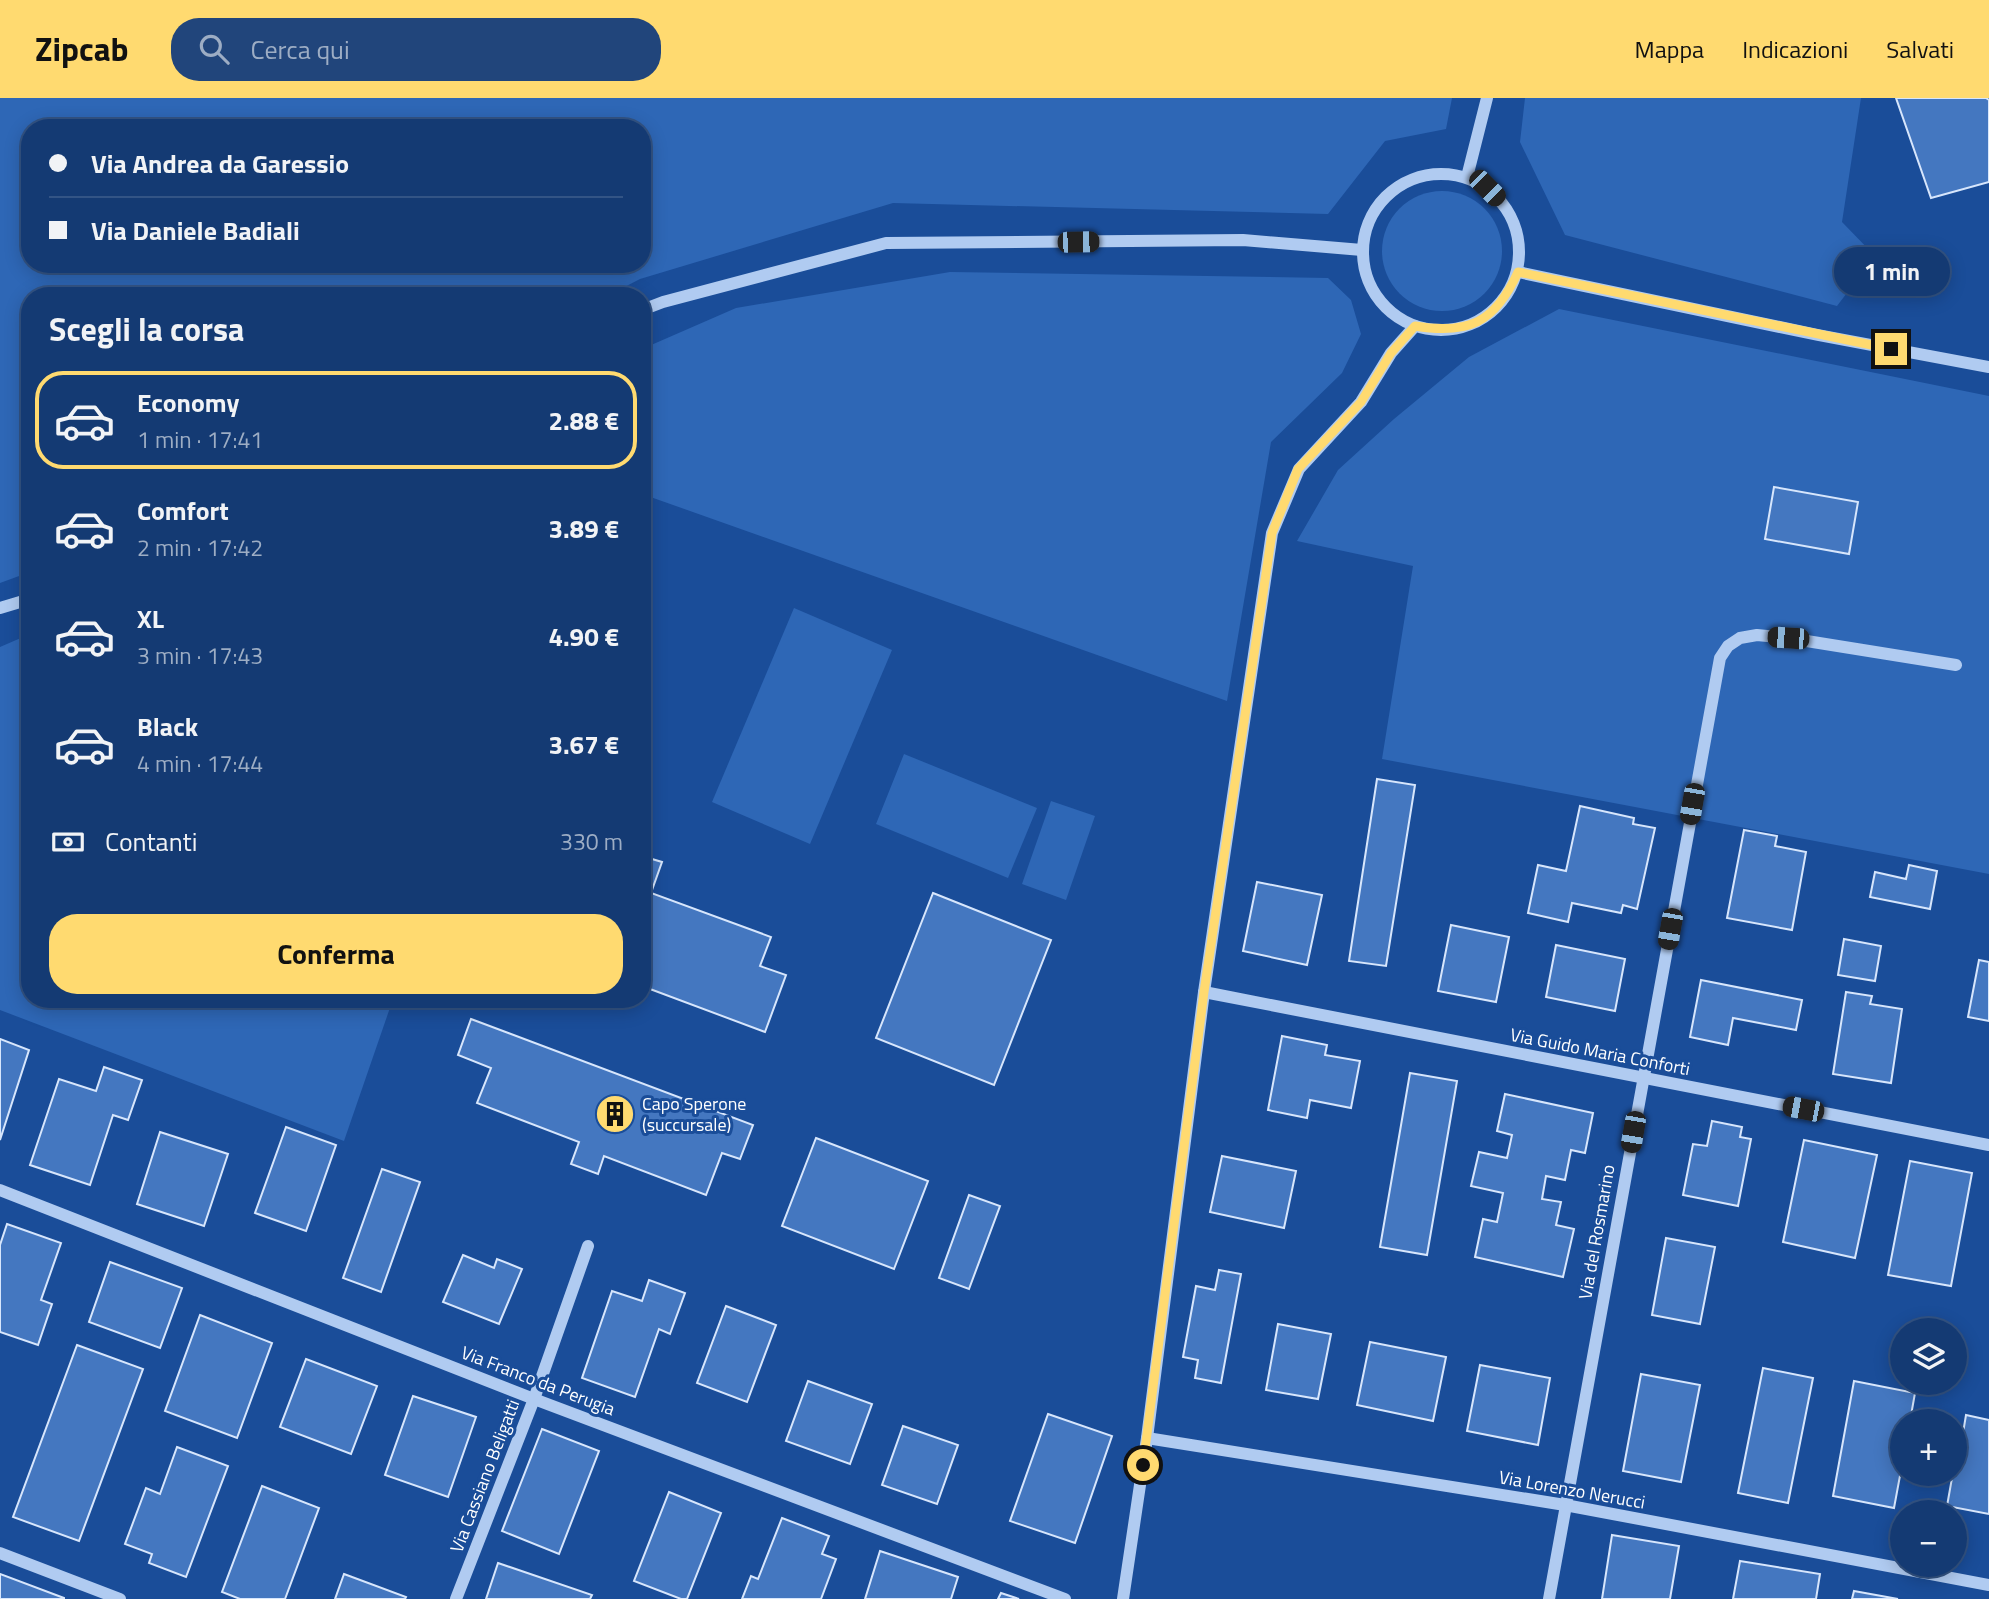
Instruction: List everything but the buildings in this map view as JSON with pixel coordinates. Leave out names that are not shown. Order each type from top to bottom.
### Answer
[{"type":"street","points":[[1467,177],[1487,98]]},
{"type":"street","points":[[1442,173],[1467,177],[1487,188],[1504,205],[1515,226],[1520,249],[1518,272],[1507,296],[1489,315],[1466,327],[1440,331],[1415,326],[1393,314],[1376,297],[1366,274],[1362,250],[1367,226],[1378,204],[1396,187],[1418,177],[1442,173]]},
{"type":"street","points":[[651,307],[886,243],[1243,240],[1362,250]]},
{"type":"street","points":[[1518,272],[1989,368]]},
{"type":"street","points":[[1123,1599],[1147,1438],[1204,992],[1272,533],[1298,469],[1361,402],[1391,353],[1415,326]]},
{"type":"street","points":[[0,608],[21,602]]},
{"type":"street","name":"Via del Rosmarino","points":[[1549,1599],[1720,658],[1728,646],[1740,638],[1756,635],[1956,665]]},
{"type":"street","name":"Via Guido Maria Conforti","points":[[1204,992],[1989,1145]]},
{"type":"street","name":"Via Franco da Perugia","points":[[0,1189],[534,1399],[1065,1599]]},
{"type":"street","name":"Via Cassiano Beligatti","points":[[456,1599],[534,1399],[588,1246]]},
{"type":"street","name":"Via Lorenzo Nerucci","points":[[1147,1438],[1565,1505],[1989,1585]]},
{"type":"street","points":[[0,1553],[120,1599]]},
{"type":"shaded area","points":[[0,98],[1452,98],[1446,129],[1385,141],[1328,214],[893,203],[640,279],[624,287],[21,287],[21,575],[0,583]]},
{"type":"shaded area","points":[[1525,98],[1861,98],[1842,222],[1875,256],[1837,306],[1565,235],[1520,142]]},
{"type":"shaded area","points":[[1442,191],[1465,195],[1485,208],[1498,228],[1502,251],[1498,274],[1485,294],[1465,307],[1442,311],[1419,307],[1399,294],[1386,274],[1382,251],[1386,228],[1399,208],[1419,195]]},
{"type":"shaded area","points":[[950,272],[1328,278],[1351,300],[1361,334],[1342,373],[1271,442],[1227,701],[651,497],[651,345],[736,308]]},
{"type":"shaded area","points":[[1559,309],[1989,396],[1989,874],[1382,759],[1413,566],[1297,541],[1338,470],[1394,419],[1469,357]]},
{"type":"shaded area","points":[[794,608],[892,650],[810,844],[712,802]]},
{"type":"shaded area","points":[[21,638],[21,1008],[390,1008],[344,1141],[0,1010],[0,647]]},
{"type":"shaded area","points":[[904,754],[1037,808],[1008,878],[876,824]]},
{"type":"shaded area","points":[[1051,801],[1095,816],[1066,900],[1022,884]]},
{"type":"place","name":"Capo Sperone (succursale)","points":[[615,1114]]},
{"type":"route","points":[[1143,1465],[1204,992],[1272,533],[1298,469],[1361,402],[1391,353],[1415,326],[1440,331],[1466,327],[1489,315],[1507,296],[1518,272],[1891,349]]}]
